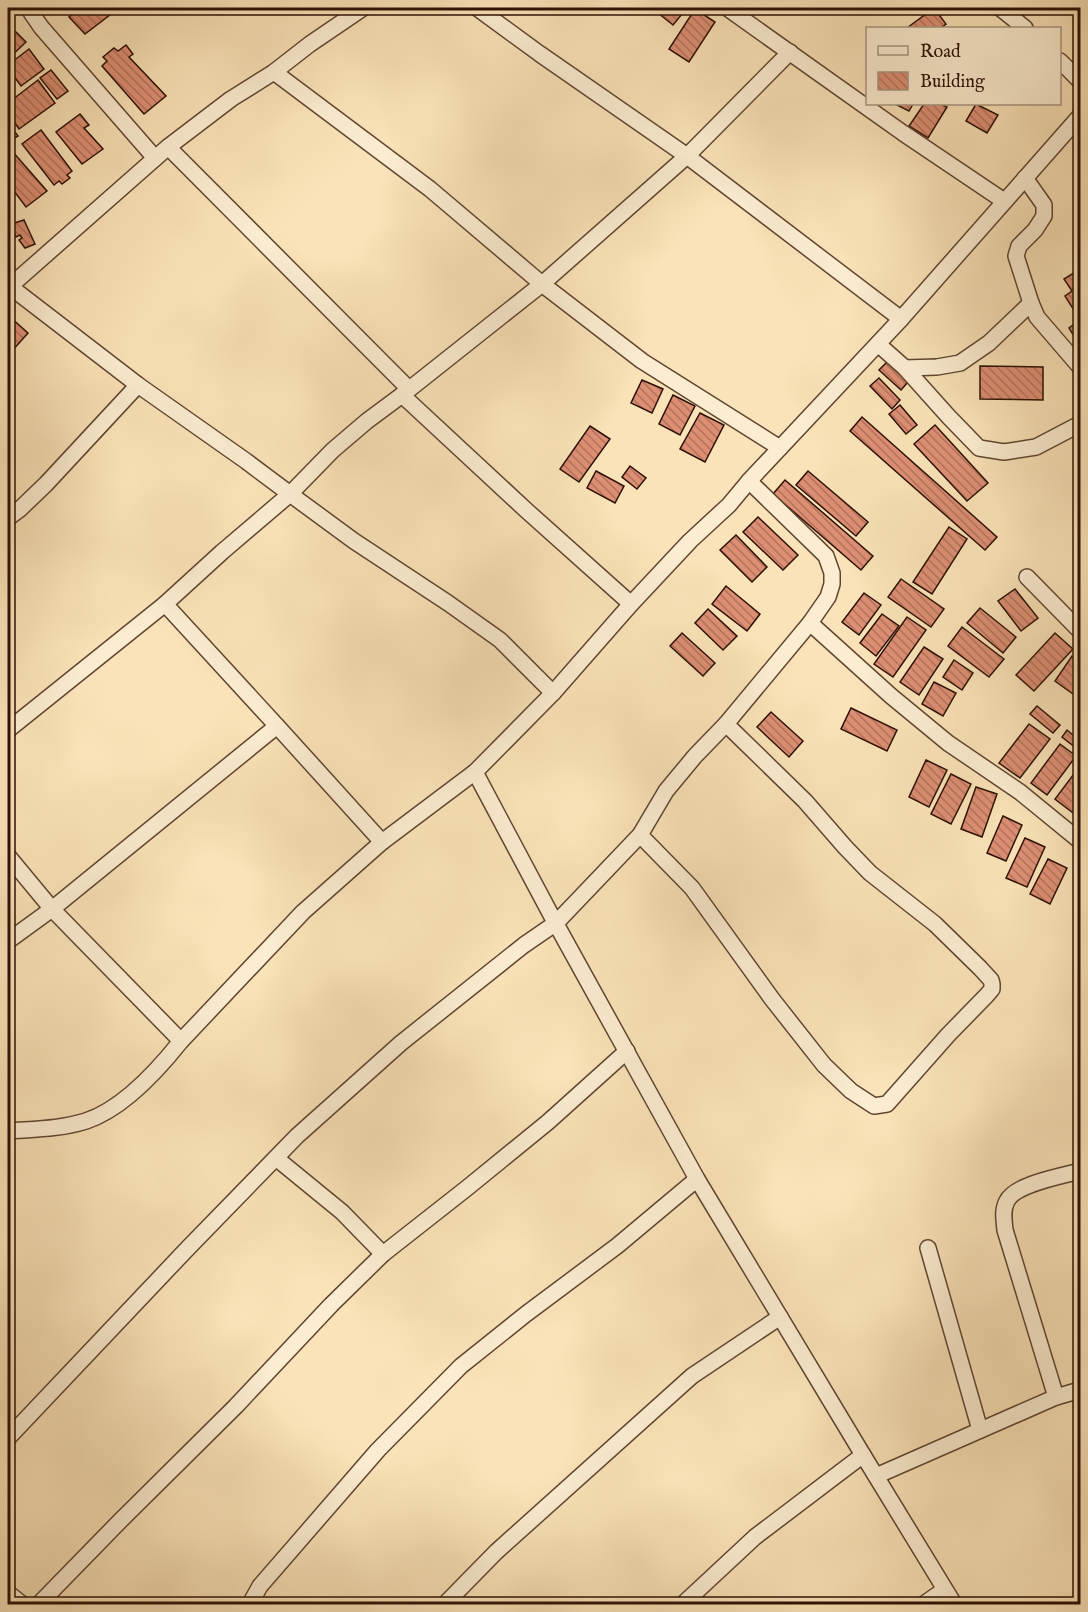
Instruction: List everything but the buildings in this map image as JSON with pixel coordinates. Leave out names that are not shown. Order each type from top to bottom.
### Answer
[{"type":"street","points":[[28,8],[41,27],[155,158]]},
{"type":"street","points":[[363,8],[274,72],[231,99],[168,147],[8,287],[138,385],[354,541],[500,640],[553,693]]},
{"type":"street","points":[[477,8],[687,156],[901,319]]},
{"type":"street","points":[[727,8],[903,133],[1004,201]]},
{"type":"street","points":[[1000,8],[1024,27]]},
{"type":"street","points":[[8,730],[165,604],[290,494],[333,450],[367,421],[542,284],[687,156],[790,52]]},
{"type":"street","points":[[1061,63],[1080,81]]},
{"type":"street","points":[[274,72],[430,189],[542,284],[642,361],[780,448]]},
{"type":"street","points":[[8,1131],[52,1127],[87,1120],[117,1105],[159,1066],[303,912],[382,842],[475,772],[553,693],[690,540],[729,505],[878,344],[1080,116]]},
{"type":"street","points":[[168,147],[406,392],[527,512],[631,604]]},
{"type":"street","points":[[1025,178],[1044,205],[1044,216],[1035,230],[1019,246],[1016,256],[1037,316],[1080,367]]},
{"type":"street","points":[[905,368],[937,367],[960,363],[989,343],[1031,303]]},
{"type":"street","points":[[878,344],[905,368],[979,448],[1004,452],[1036,447],[1080,424]]},
{"type":"street","points":[[8,518],[46,484],[138,385]]},
{"type":"street","points":[[8,1438],[297,1136],[401,1043],[524,945],[556,923],[640,835],[666,791],[726,724],[810,623],[828,597],[832,584],[832,573],[826,556],[749,481]]},
{"type":"street","points":[[1027,577],[1080,631]]},
{"type":"street","points":[[165,604],[382,842]]},
{"type":"street","points":[[810,623],[891,696],[940,736],[1020,792],[1080,841]]},
{"type":"street","points":[[640,835],[692,888],[771,999],[824,1065],[851,1091],[874,1106],[887,1104],[992,989],[991,980],[980,968],[935,924],[870,873],[805,801],[726,724]]},
{"type":"street","points":[[8,941],[52,909],[277,726]]},
{"type":"street","points":[[475,772],[698,1179],[954,1605]]},
{"type":"street","points":[[8,856],[52,909],[181,1041]]},
{"type":"street","points":[[39,1605],[383,1254],[548,1122],[627,1051]]},
{"type":"street","points":[[276,1158],[342,1212],[383,1254]]},
{"type":"street","points":[[1056,1397],[1005,1230],[1004,1208],[1008,1198],[1018,1191],[1080,1171]]},
{"type":"street","points":[[250,1605],[260,1586],[378,1450],[461,1366],[617,1246],[698,1179]]},
{"type":"street","points":[[928,1248],[980,1430]]},
{"type":"street","points":[[445,1605],[496,1552],[692,1376],[780,1317]]},
{"type":"street","points":[[876,1476],[1056,1397],[1080,1390]]},
{"type":"street","points":[[683,1605],[755,1537],[863,1455]]},
{"type":"street","points":[[924,1605],[945,1590]]},
{"type":"street","points":[[8,1593],[22,1605]]}]
